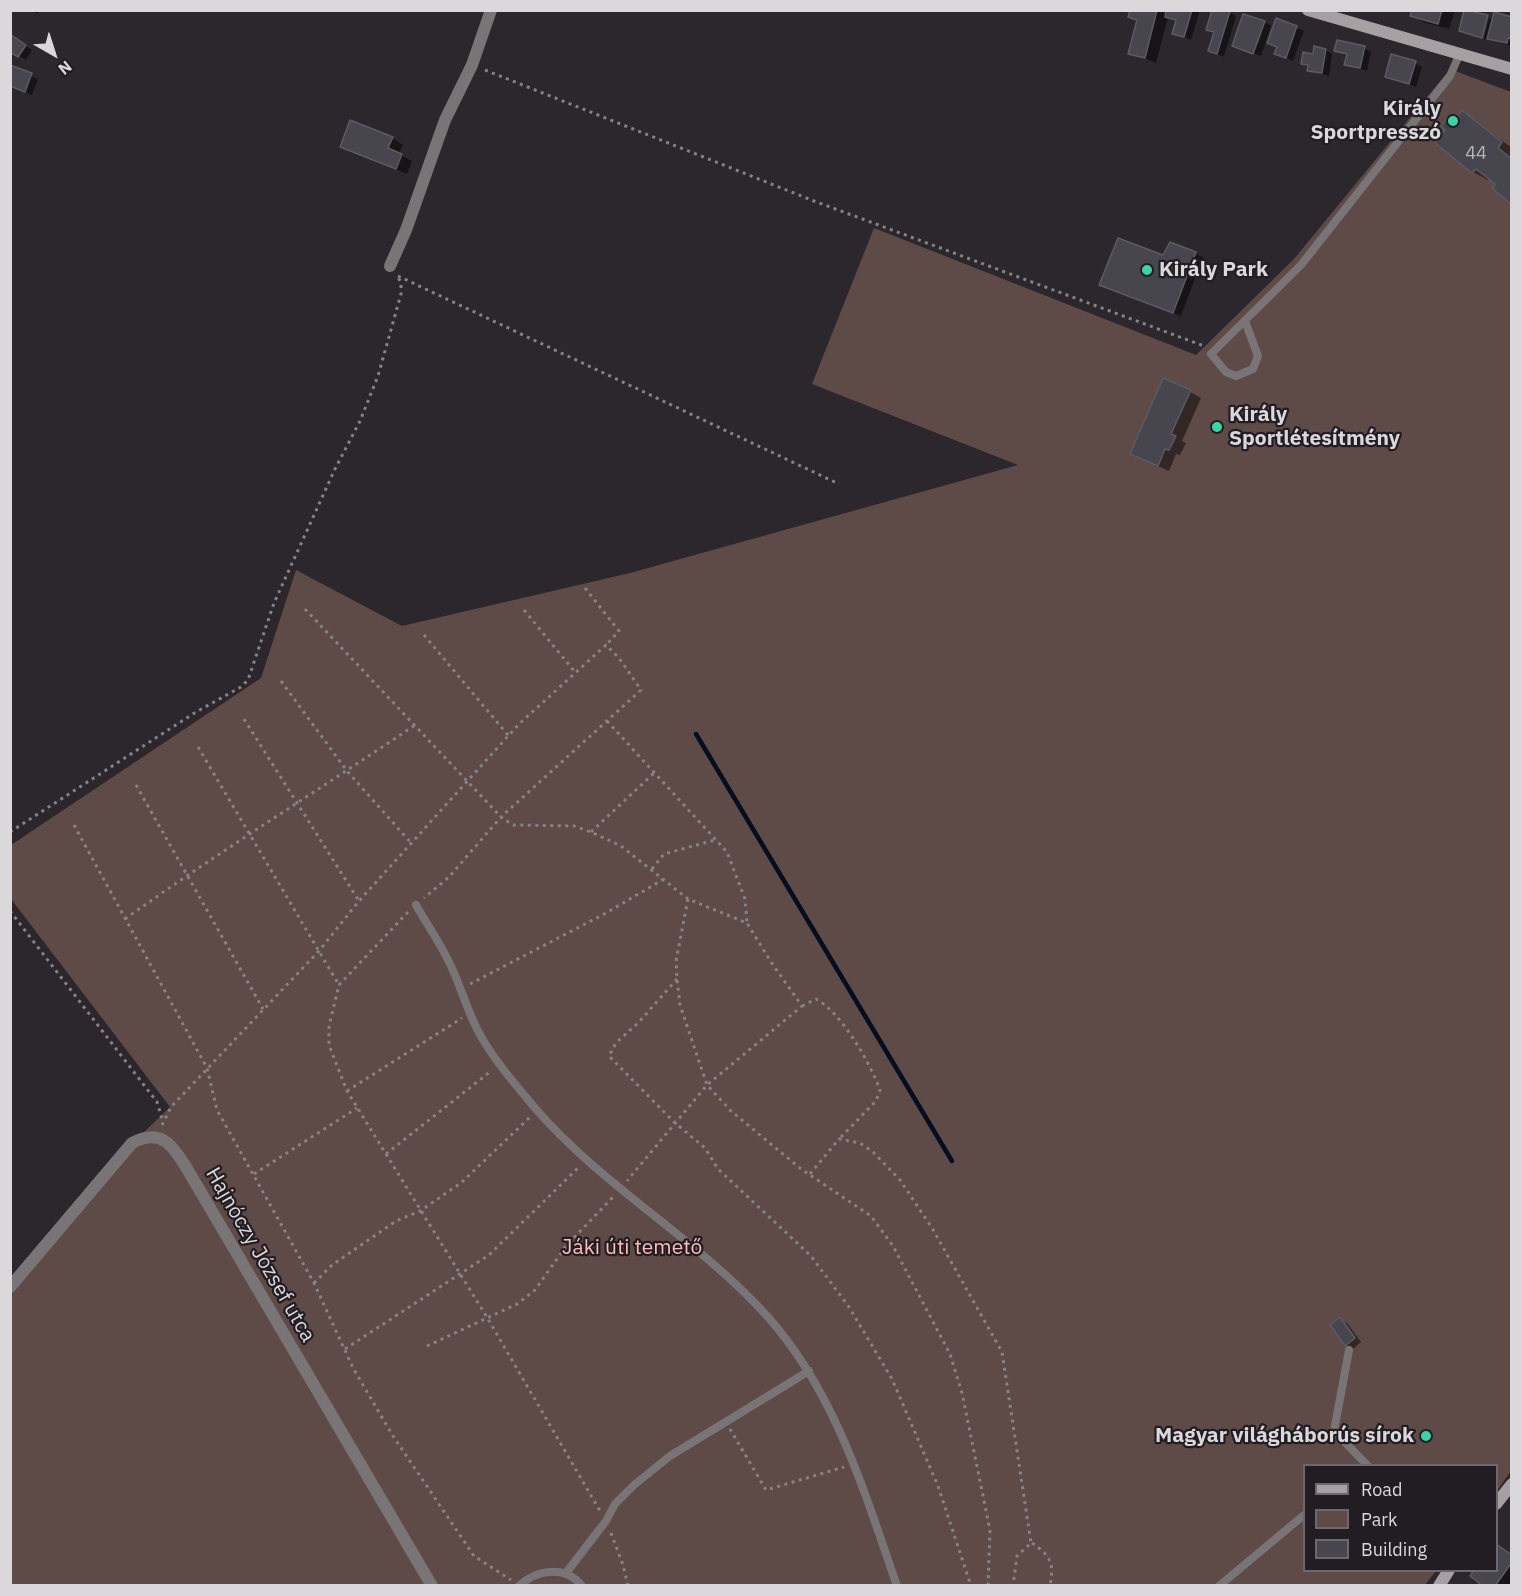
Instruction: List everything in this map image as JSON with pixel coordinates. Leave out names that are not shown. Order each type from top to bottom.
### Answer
[{"type":"main road","points":[[1308,10],[1512,69]]},
{"type":"main road","points":[[1498,1503],[1512,1484]]},
{"type":"main road","points":[[1439,1586],[1448,1572]]},
{"type":"street","points":[[390,266],[406,230],[445,120],[472,65],[491,10]]},
{"type":"street","points":[[10,1287],[132,1143],[143,1137],[158,1136]]},
{"type":"street","name":"Hajnóczy József utca","points":[[158,1136],[173,1148],[186,1167],[432,1586]]},
{"type":"lane","points":[[1245,321],[1257,350],[1253,369],[1242,375],[1231,374],[1213,352],[1312,251],[1450,76],[1460,53]]},
{"type":"lane","points":[[416,905],[448,958],[478,1031],[500,1064],[537,1110],[587,1159],[734,1284],[767,1317],[809,1371],[832,1412],[855,1463],[897,1586]]},
{"type":"lane","points":[[1349,1350],[1334,1431],[1365,1464]]},
{"type":"lane","points":[[566,1574],[606,1521],[615,1504],[661,1463],[809,1371]]},
{"type":"lane","points":[[1220,1586],[1303,1517]]},
{"type":"lane","points":[[519,1585],[540,1572],[566,1574],[582,1586]]},
{"type":"path","points":[[472,65],[814,201],[1213,352]]},
{"type":"path","points":[[10,832],[196,712],[241,687],[248,680],[274,603],[335,469],[360,421],[378,376],[401,294],[401,282],[396,275],[839,484]]},
{"type":"path","points":[[158,1136],[171,1107],[319,951],[359,901],[508,736],[619,631],[585,588]]},
{"type":"path","points":[[305,609],[501,817],[513,825],[574,826],[591,832],[621,846],[688,899],[747,923]]},
{"type":"path","points":[[524,610],[575,672]]},
{"type":"path","points":[[424,635],[508,736]]},
{"type":"path","points":[[606,645],[619,658],[641,690],[501,817],[449,877],[416,905],[339,986],[329,1026],[329,1045],[347,1091],[488,1319],[606,1521],[624,1565],[628,1586]]},
{"type":"path","points":[[281,681],[347,771],[412,844]]},
{"type":"path","points":[[244,719],[359,901]]},
{"type":"path","points":[[608,720],[727,852],[745,899],[747,923],[802,1006]]},
{"type":"path","points":[[125,919],[189,873],[252,835],[416,725]]},
{"type":"path","points":[[198,747],[339,986]]},
{"type":"path","points":[[591,832],[654,773]]},
{"type":"path","points":[[136,785],[189,873],[263,1009]]},
{"type":"path","points":[[74,825],[207,1068],[217,1110],[314,1283],[345,1349],[393,1436],[474,1556],[519,1585]]},
{"type":"path","points":[[652,869],[664,854],[715,840]]},
{"type":"path","points":[[460,989],[606,913],[664,879]]},
{"type":"path","points":[[688,899],[676,961],[676,980],[680,1005],[707,1085],[731,1111],[801,1169],[871,1216],[893,1246],[950,1354],[962,1393],[990,1530],[988,1586]]},
{"type":"path","points":[[10,911],[157,1102],[163,1123]]},
{"type":"path","points":[[676,980],[639,1022],[616,1043],[609,1056],[674,1122],[705,1148],[718,1169],[811,1256],[849,1307],[897,1390],[938,1486],[970,1586]]},
{"type":"path","points":[[427,1346],[517,1304],[535,1290],[566,1246],[621,1187],[707,1085],[802,1006],[816,999],[828,1005],[871,1068],[880,1090],[876,1101],[839,1139],[810,1174]]},
{"type":"path","points":[[347,1091],[470,1012]]},
{"type":"path","points":[[385,1155],[500,1064]]},
{"type":"path","points":[[254,1174],[357,1108]]},
{"type":"path","points":[[314,1283],[332,1265],[396,1221],[420,1211],[461,1183],[537,1110]]},
{"type":"path","points":[[839,1139],[860,1143],[873,1152],[900,1180],[932,1228],[1002,1352],[1031,1542],[1048,1554],[1052,1561],[1050,1586]]},
{"type":"path","points":[[345,1349],[489,1255],[587,1159]]},
{"type":"path","points":[[726,1422],[766,1490],[855,1463]]},
{"type":"path","points":[[1013,1586],[1017,1556],[1031,1542]]},
{"type":"green space","name":"Jáki úti temető","points":[[1450,69],[1511,92],[1511,1471],[1498,1490],[1498,1464],[1303,1464],[1303,1572],[1435,1572],[1425,1585],[11,1585],[11,1287],[120,1155],[170,1107],[11,899],[11,845],[261,678],[296,570],[402,626],[630,573],[1018,465],[812,384],[874,228],[1196,355],[1294,259]]},
{"type":"building","points":[[1130,10],[1157,10],[1145,58],[1128,54],[1137,20],[1128,17]]},
{"type":"building","points":[[1166,10],[1192,10],[1184,37],[1172,34],[1176,20],[1165,17]]},
{"type":"building","points":[[1212,10],[1230,11],[1217,54],[1208,51],[1214,32],[1206,30]]},
{"type":"building","points":[[1412,10],[1442,10],[1438,24],[1410,16]]},
{"type":"building","points":[[1464,10],[1488,15],[1482,38],[1459,31]]},
{"type":"building","points":[[1494,12],[1512,17],[1512,39],[1508,38],[1507,43],[1487,39]]},
{"type":"building","points":[[1243,14],[1265,21],[1253,54],[1232,46]]},
{"type":"building","points":[[1276,18],[1297,26],[1286,58],[1274,54],[1277,47],[1267,43]]},
{"type":"building","points":[[10,34],[26,45],[18,57],[10,52]]},
{"type":"building","points":[[1337,40],[1365,46],[1360,68],[1344,65],[1347,54],[1334,51]]},
{"type":"building","points":[[1314,46],[1326,49],[1322,73],[1307,71],[1308,65],[1301,64],[1303,52],[1313,54]]},
{"type":"building","points":[[1391,54],[1416,61],[1409,84],[1385,77]]},
{"type":"building","points":[[10,65],[32,73],[25,92],[10,86]]},
{"type":"building","points":[[1462,110],[1502,142],[1498,148],[1512,159],[1512,205],[1492,188],[1495,184],[1476,169],[1472,173],[1435,143],[1445,130],[1441,126],[1448,117],[1453,121]]},
{"type":"building","points":[[350,120],[393,137],[388,148],[402,154],[396,169],[340,147]]},
{"type":"building","name":"Király Park","points":[[1118,238],[1163,255],[1170,242],[1196,252],[1173,313],[1099,285]]},
{"type":"building","points":[[1163,378],[1191,390],[1171,434],[1176,436],[1169,450],[1165,449],[1158,466],[1130,454]]},
{"type":"building","points":[[1340,1317],[1355,1338],[1345,1346],[1330,1325]]},
{"type":"building","points":[[1498,1545],[1512,1555],[1512,1562],[1495,1586],[1483,1586],[1470,1576],[1473,1572],[1498,1572]]},
{"type":"waterway","points":[[696,734],[952,1161]]},
{"type":"place","name":"Király Sportpresszó","points":[[1453,121]]},
{"type":"place","name":"Király Park","points":[[1147,270]]},
{"type":"place","name":"Király Sportlétesítmény","points":[[1217,427]]},
{"type":"place","name":"Magyar világháborús sírok","points":[[1426,1436]]}]
